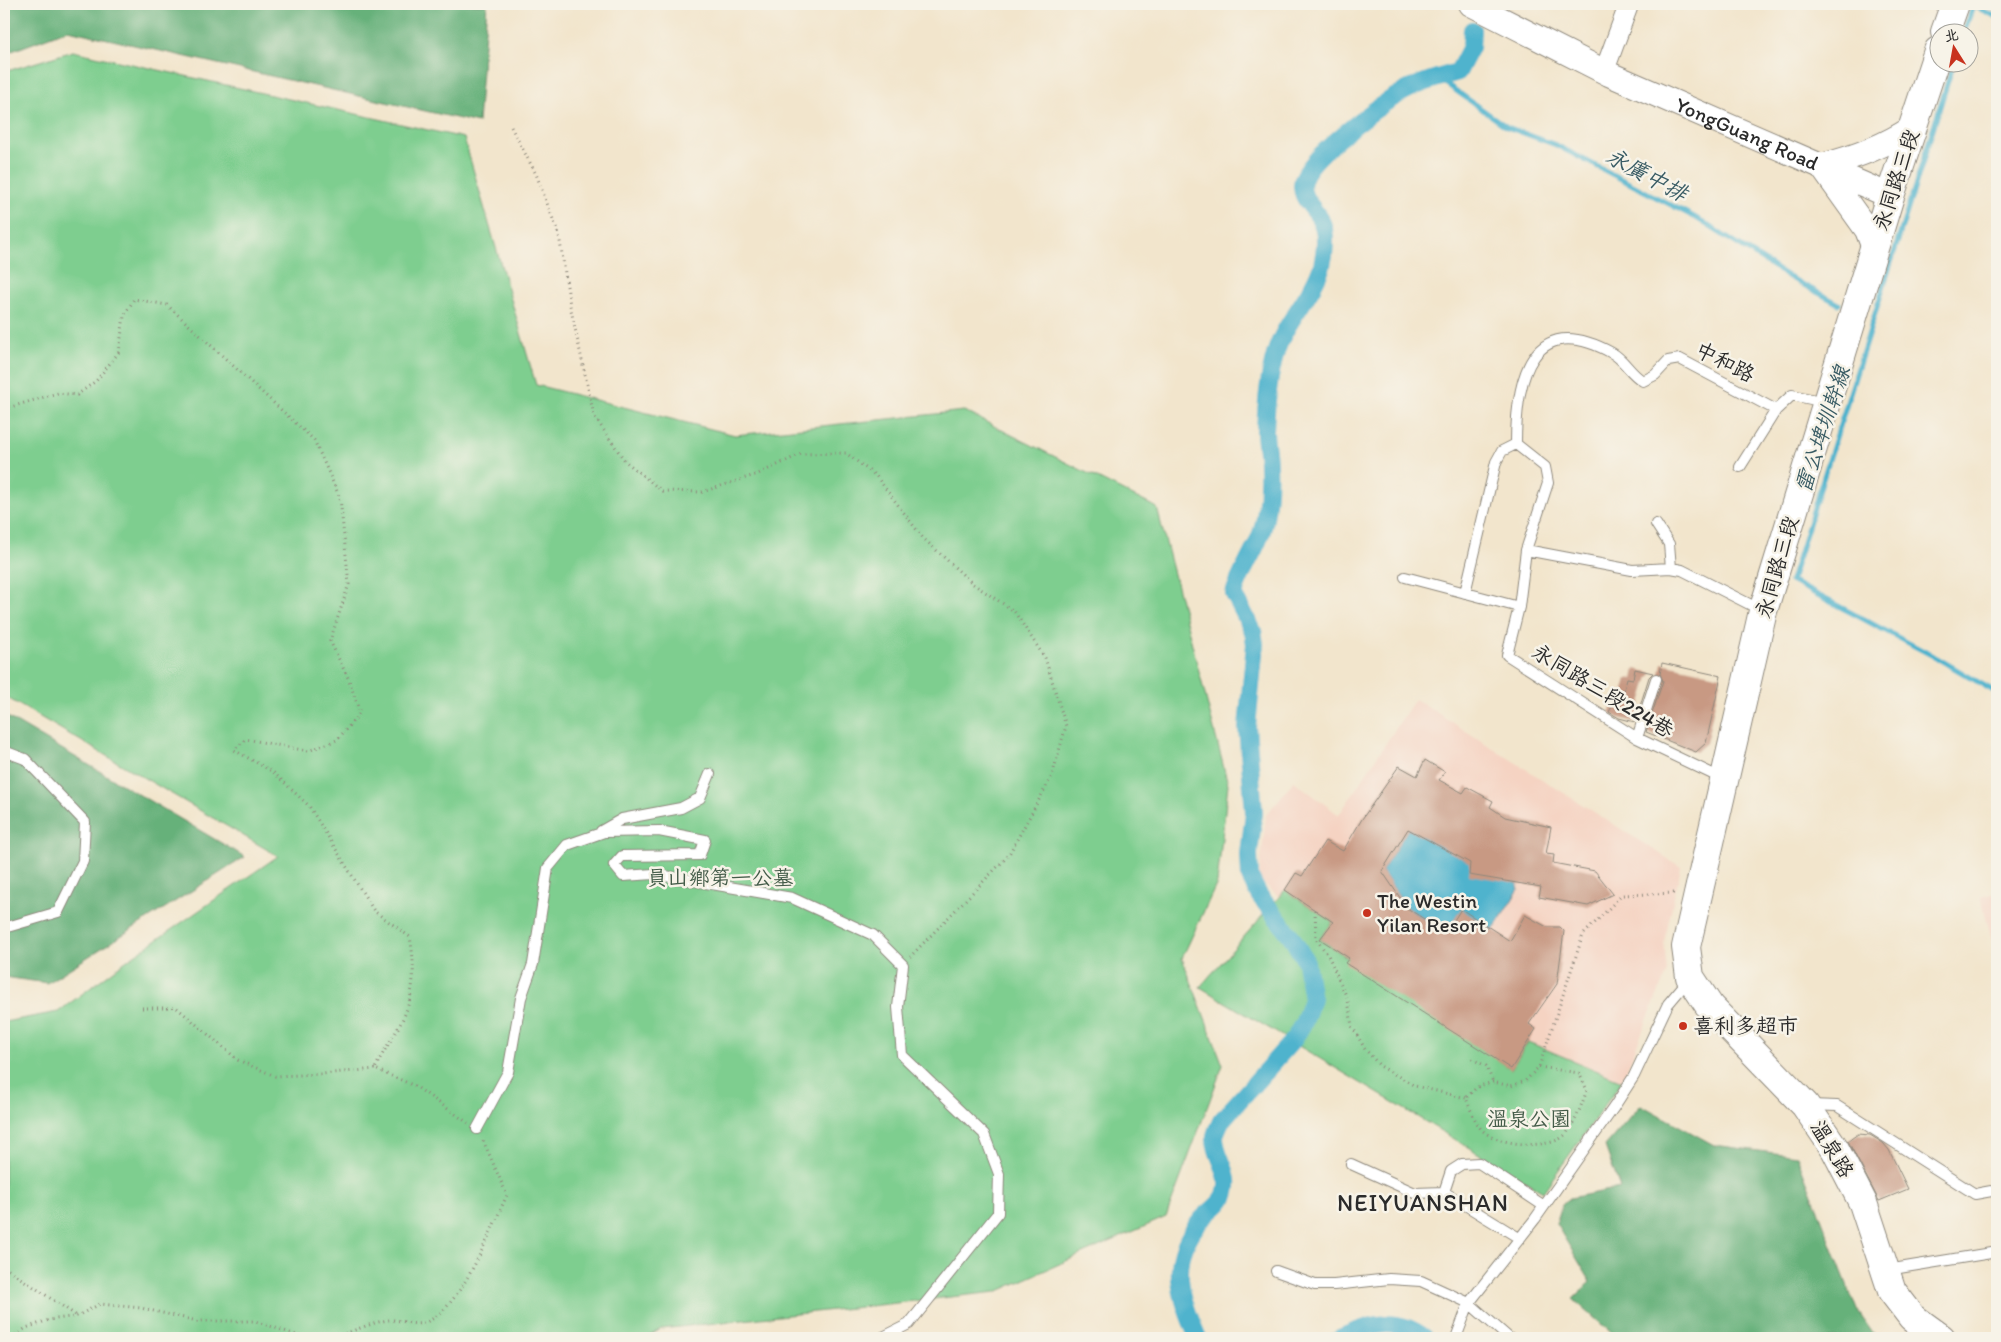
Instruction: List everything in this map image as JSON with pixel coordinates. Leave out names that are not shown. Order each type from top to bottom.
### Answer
[{"type":"main road","points":[[1949,22],[1955,4]]},
{"type":"main road","name":"永同路三段","points":[[1690,977],[1686,946],[1763,611],[1890,196],[1931,72]]},
{"type":"main road","name":"溫泉路","points":[[1690,977],[1710,1007],[1805,1105],[1835,1149],[1863,1203],[1892,1291],[1912,1317],[1941,1338]]},
{"type":"street","points":[[1604,72],[1629,4]]},
{"type":"street","name":"YongGuang Road","points":[[1478,8],[1604,72],[1890,196]]},
{"type":"street","points":[[1874,248],[1867,230],[1821,166],[1840,161],[1895,140],[1912,128]]},
{"type":"lane","name":"中和路","points":[[1516,444],[1516,415],[1524,376],[1533,356],[1540,347],[1560,340],[1585,341],[1614,354],[1634,376],[1643,381],[1655,375],[1668,361],[1680,359],[1776,410]]},
{"type":"lane","points":[[1740,468],[1776,410],[1792,395],[1827,403]]},
{"type":"lane","points":[[1405,577],[1465,593],[1519,607],[1526,550],[1548,483],[1545,467],[1516,444],[1502,450],[1496,462],[1465,593]]},
{"type":"lane","points":[[1656,524],[1669,544],[1671,568]]},
{"type":"lane","points":[[1526,550],[1632,570],[1671,568],[1682,570],[1763,611]]},
{"type":"lane","name":"永同路三段224巷","points":[[1519,607],[1507,655],[1637,738],[1724,779]]},
{"type":"lane","points":[[1637,738],[1656,678]]},
{"type":"lane","points":[[4,751],[25,759],[85,822],[83,861],[58,912],[4,928]]},
{"type":"lane","points":[[589,837],[622,819],[681,808],[700,798],[710,774]]},
{"type":"lane","points":[[477,1128],[508,1072],[521,998],[534,964],[548,868],[567,845],[604,832],[659,830],[705,840],[700,855],[622,856],[614,865],[623,876],[654,874],[792,898],[874,935],[903,965],[898,1007],[902,1055],[984,1134],[999,1174],[998,1213],[908,1324],[881,1338]]},
{"type":"lane","points":[[1456,1338],[1470,1303],[1544,1206],[1614,1107],[1634,1076],[1668,1004],[1690,977]]},
{"type":"lane","points":[[1805,1105],[1838,1106],[1975,1194],[1997,1190]]},
{"type":"lane","points":[[1444,1192],[1451,1170],[1462,1164],[1479,1163],[1544,1206]]},
{"type":"lane","points":[[1351,1164],[1414,1193],[1444,1192],[1519,1238]]},
{"type":"lane","points":[[1884,1270],[1997,1252]]},
{"type":"lane","points":[[1276,1271],[1315,1285],[1334,1285],[1389,1278],[1420,1281],[1470,1303],[1509,1338]]},
{"type":"path","points":[[511,127],[536,174],[559,235],[570,305],[594,416],[625,461],[662,491],[702,492],[758,474],[801,454],[846,453],[876,476],[923,538],[973,584],[1014,611],[1045,658],[1066,726],[1052,776],[1008,856],[903,965]]},
{"type":"path","points":[[4,408],[58,394],[77,395],[96,382],[119,352],[124,316],[134,299],[167,305],[314,440],[340,498],[349,584],[330,641],[349,680],[360,713],[337,740],[308,751],[246,739],[234,750],[273,772],[309,806],[374,910],[410,937],[414,959],[413,983],[405,1015],[384,1048],[375,1069]]},
{"type":"path","points":[[1466,1098],[1477,1087],[1493,1082],[1511,1086],[1525,1081],[1539,1067],[1583,936],[1622,895],[1697,892]]},
{"type":"path","points":[[1315,910],[1316,939],[1328,955],[1348,1000],[1352,1026],[1365,1049],[1380,1066],[1415,1086],[1466,1098]]},
{"type":"path","points":[[142,1008],[177,1008],[238,1060],[274,1076],[375,1069],[415,1086],[477,1128],[508,1195],[480,1258],[453,1297],[434,1319],[421,1324],[389,1320],[331,1338]]},
{"type":"path","points":[[1472,1059],[1486,1066],[1493,1082]]},
{"type":"path","points":[[1466,1098],[1482,1130],[1509,1143],[1539,1145],[1564,1136],[1578,1116],[1587,1090],[1580,1073],[1539,1067]]},
{"type":"path","points":[[4,1266],[77,1316]]},
{"type":"path","points":[[11,1338],[26,1328],[49,1320],[77,1316],[100,1304],[141,1308],[197,1321],[255,1321],[305,1338]]},
{"type":"shaded area","name":"The Westin Yilan Resort","points":[[1415,699],[1681,867],[1664,942],[1667,972],[1622,1081],[1528,1042],[1511,1069],[1316,939],[1303,918],[1259,879],[1266,815],[1294,781],[1339,815]]},
{"type":"shaded area","points":[[1997,893],[1997,960],[1981,897]]},
{"type":"green space","points":[[4,4],[487,4],[478,123],[68,30],[4,54]]},
{"type":"green space","name":"員山鄉第一公墓","points":[[73,51],[464,138],[536,385],[735,435],[964,411],[1157,508],[1228,784],[1217,883],[1182,958],[1223,1065],[1166,1217],[996,1292],[661,1329],[646,1338],[4,1338],[4,1022],[58,1012],[126,961],[278,856],[4,696],[4,72]]},
{"type":"green space","points":[[4,715],[245,857],[47,983],[4,977]]},
{"type":"green space","name":"溫泉公園","points":[[1285,890],[1333,922],[1320,939],[1511,1069],[1528,1042],[1622,1081],[1543,1192],[1200,987]]},
{"type":"green space","points":[[1641,1105],[1714,1145],[1797,1156],[1857,1310],[1876,1338],[1617,1338],[1573,1299],[1591,1282],[1556,1224],[1562,1205],[1570,1198],[1620,1188],[1605,1146]]},
{"type":"water","points":[[1408,829],[1517,883],[1519,889],[1493,930],[1461,910],[1446,933],[1407,908],[1382,871]]},
{"type":"building","points":[[1662,663],[1721,676],[1706,743],[1696,752],[1646,732],[1663,681],[1660,674]]},
{"type":"building","points":[[1635,669],[1653,673],[1649,677],[1635,722],[1619,718],[1609,712],[1619,693],[1623,694],[1627,678],[1633,679]]},
{"type":"building","name":"The Westin Yilan Resort","points":[[1425,760],[1445,772],[1439,780],[1463,793],[1467,787],[1493,801],[1490,807],[1505,817],[1551,827],[1546,854],[1554,855],[1553,863],[1595,871],[1613,894],[1588,906],[1539,897],[1541,887],[1469,875],[1470,863],[1408,829],[1382,871],[1407,908],[1446,933],[1461,909],[1510,941],[1525,915],[1547,927],[1560,927],[1564,931],[1557,984],[1529,1024],[1536,1029],[1511,1069],[1345,963],[1349,958],[1320,939],[1333,922],[1285,890],[1296,873],[1302,876],[1325,841],[1343,851],[1362,819],[1399,766],[1417,776]]},
{"type":"building","points":[[1858,1134],[1870,1135],[1883,1143],[1889,1150],[1908,1189],[1879,1201],[1848,1141]]},
{"type":"waterway","name":"雷公埤圳幹線","points":[[1968,22],[1974,4]]},
{"type":"waterway","points":[[1973,6],[1997,17]]},
{"type":"waterway","points":[[1198,1338],[1182,1293],[1180,1264],[1190,1235],[1201,1220],[1222,1200],[1226,1192],[1227,1177],[1215,1143],[1216,1132],[1221,1121],[1294,1039],[1304,1022],[1312,999],[1306,962],[1291,936],[1259,895],[1250,877],[1249,854],[1254,812],[1247,727],[1255,644],[1253,631],[1234,594],[1259,538],[1265,518],[1268,498],[1268,461],[1265,435],[1266,412],[1269,383],[1275,355],[1285,332],[1312,288],[1322,265],[1324,255],[1324,227],[1305,198],[1302,187],[1303,180],[1308,169],[1332,144],[1380,106],[1411,88],[1458,72],[1471,47],[1472,30]]},
{"type":"waterway","name":"雷公埤圳幹線","points":[[1951,72],[1791,581],[1937,658],[1997,693]]},
{"type":"waterway","name":"永廣中排","points":[[1438,78],[1507,127],[1556,145],[1696,218],[1789,277],[1839,304]]},
{"type":"waterway","points":[[1340,1338],[1362,1329],[1383,1324],[1404,1327],[1425,1338]]},
{"type":"place","name":"The Westin Yilan Resort","points":[[1367,913]]},
{"type":"place","name":"喜利多超市","points":[[1683,1026]]},
{"type":"district","name":"NEIYUANSHAN","points":[[1423,1203]]}]
